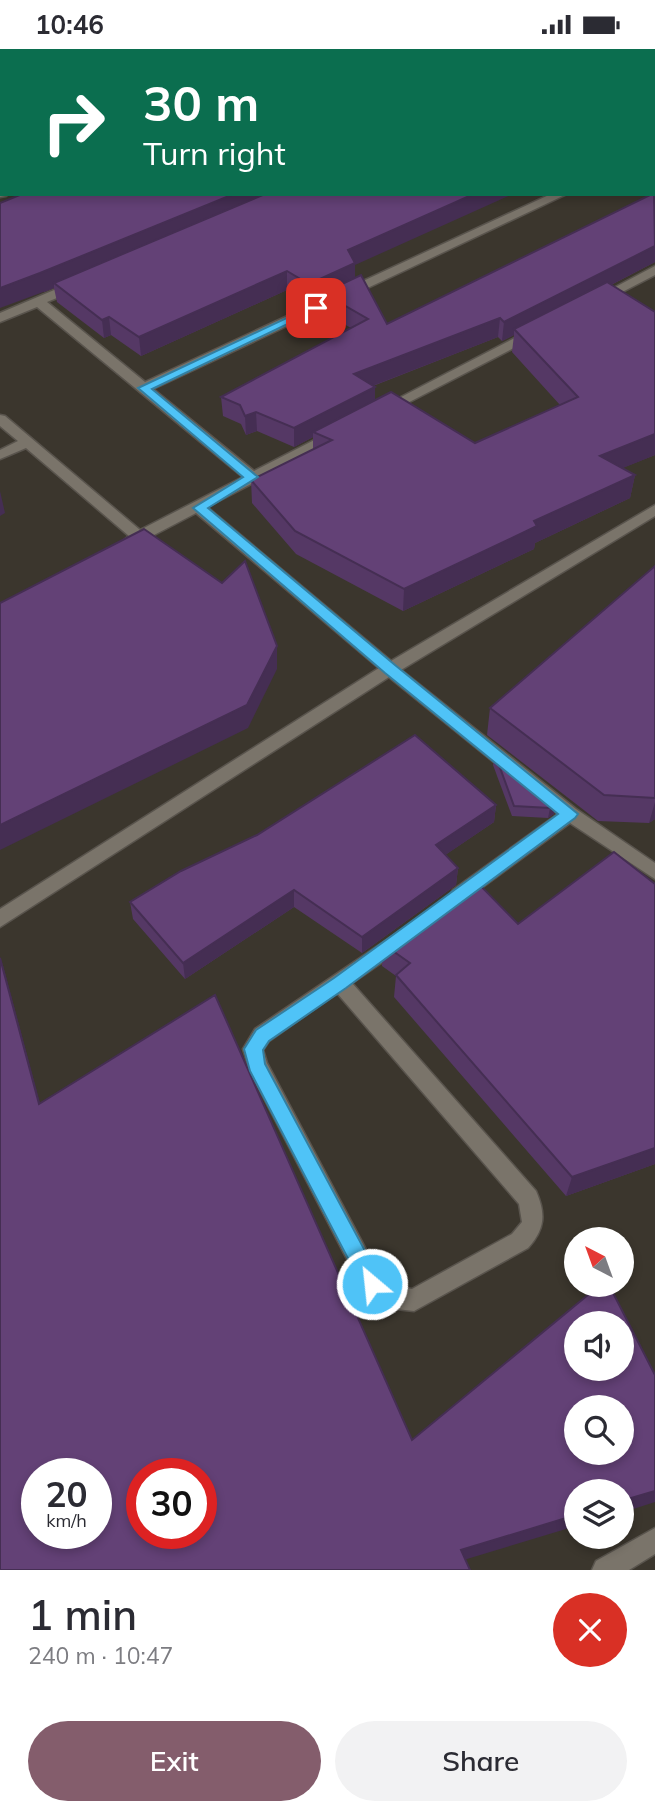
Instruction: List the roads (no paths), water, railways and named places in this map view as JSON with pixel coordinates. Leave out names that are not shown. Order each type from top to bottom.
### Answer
[{"type":"street","points":[[144,388],[557,196]]},
{"type":"street","points":[[585,306],[655,270]]},
{"type":"street","points":[[0,318],[90,280]]},
{"type":"street","points":[[38,301],[252,477]]},
{"type":"street","points":[[375,414],[548,325]]},
{"type":"street","points":[[0,419],[25,443],[139,537]]},
{"type":"street","points":[[116,550],[351,426]]},
{"type":"street","points":[[0,455],[25,443]]},
{"type":"street","points":[[199,508],[390,669],[570,814],[655,872]]},
{"type":"street","points":[[0,919],[390,669],[653,514]]},
{"type":"street","points":[[449,902],[570,814]]},
{"type":"street","points":[[340,983],[528,1198],[535,1216],[531,1230],[520,1241],[414,1300],[387,1297],[372,1284],[257,1065],[253,1049],[262,1035],[340,983],[416,927]]},
{"type":"street","points":[[605,1570],[655,1540]]}]
